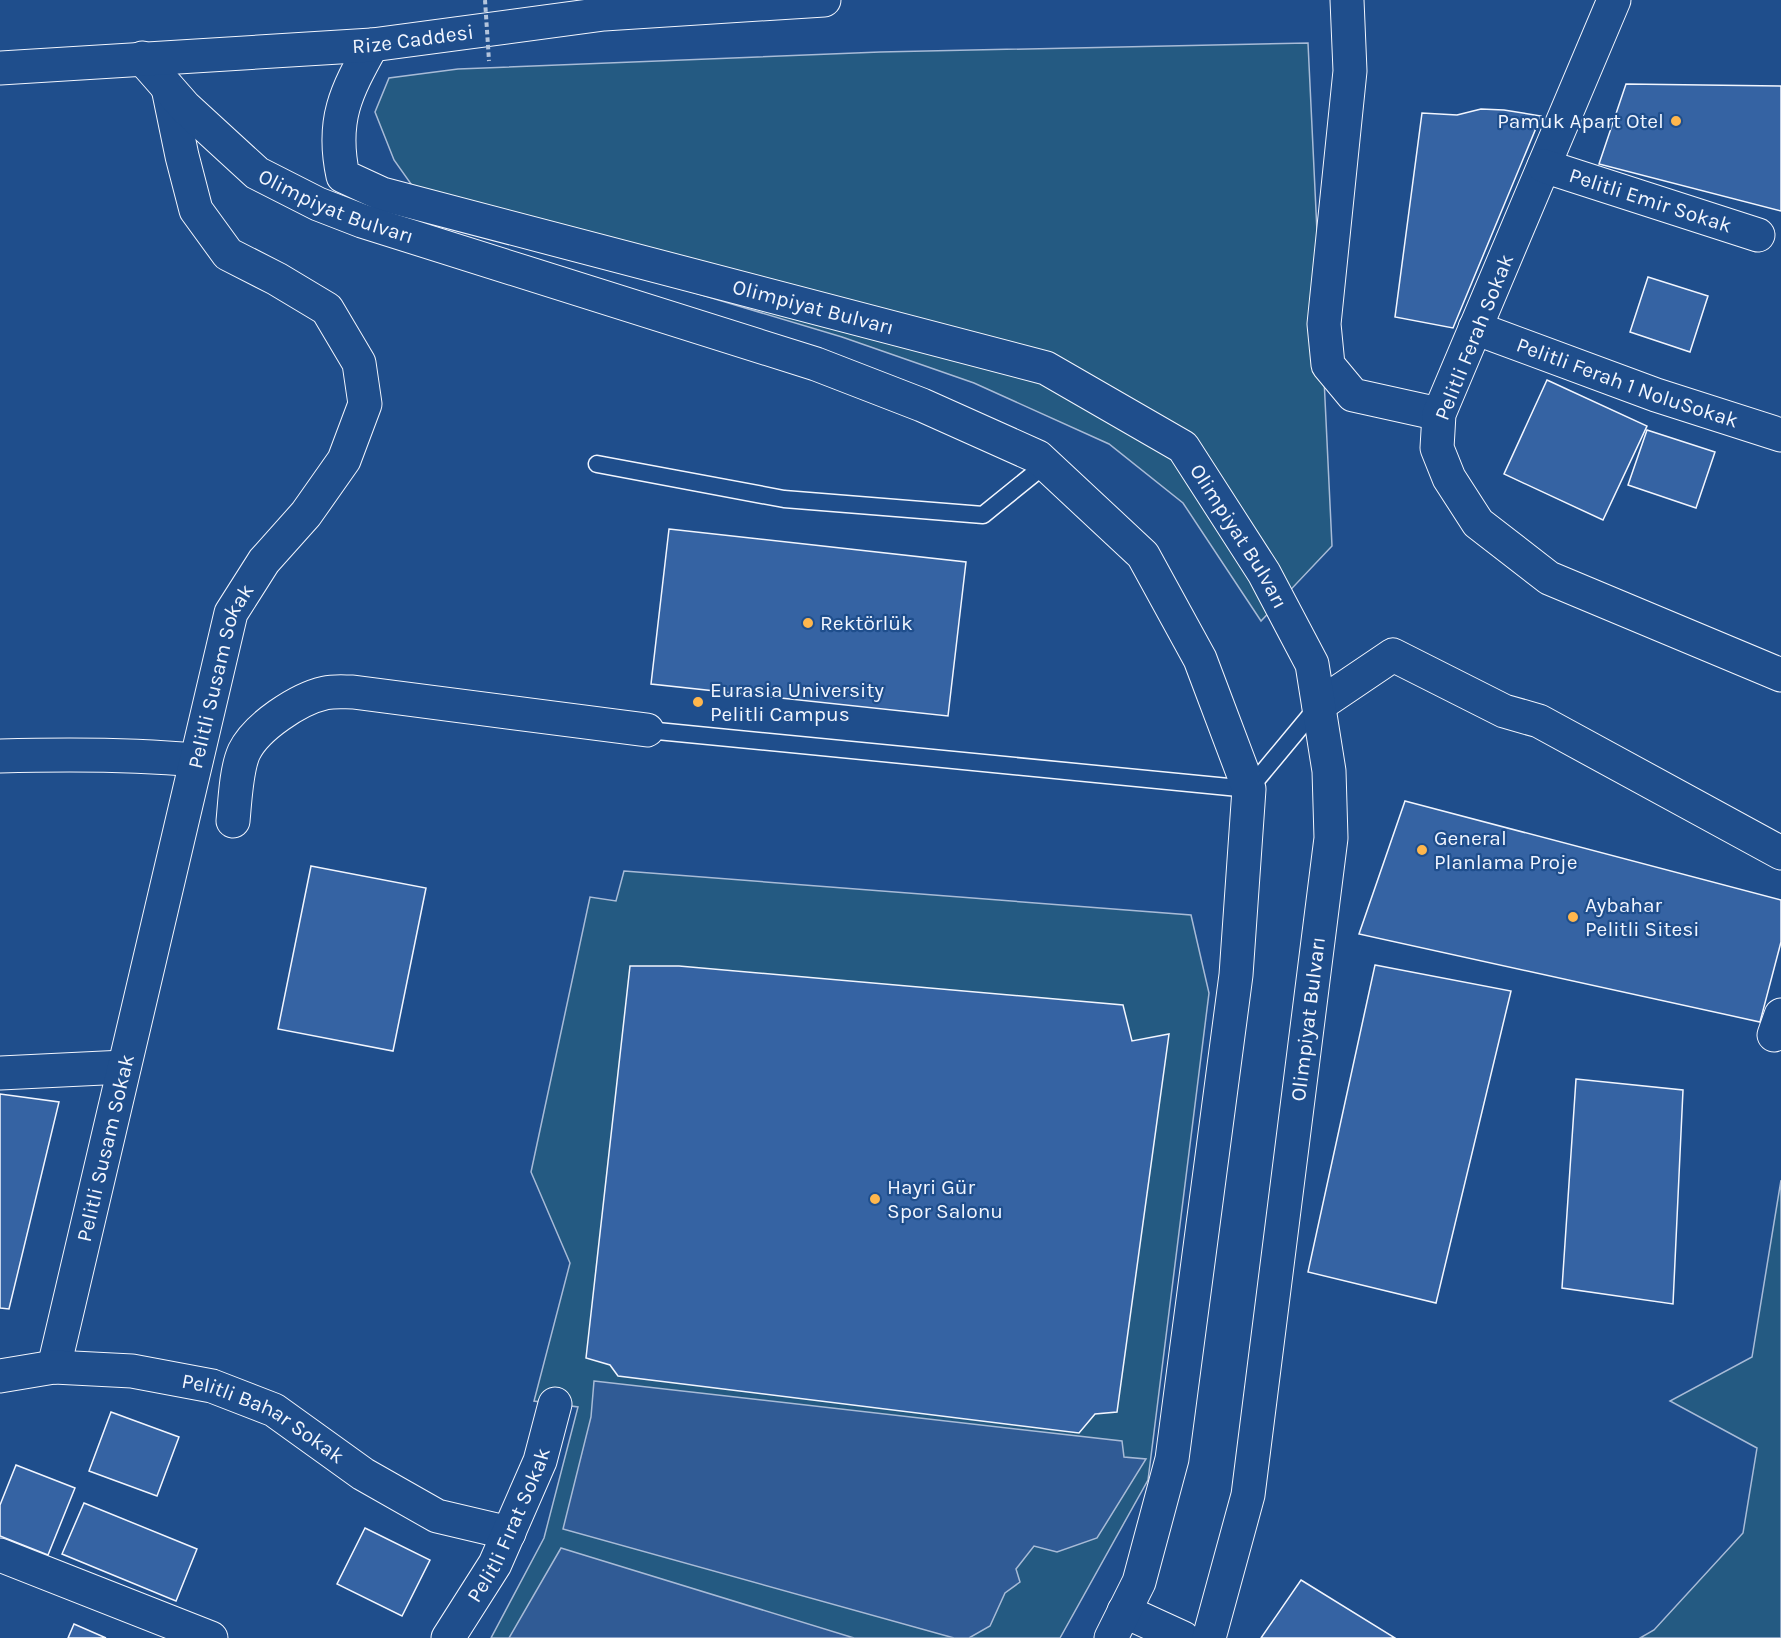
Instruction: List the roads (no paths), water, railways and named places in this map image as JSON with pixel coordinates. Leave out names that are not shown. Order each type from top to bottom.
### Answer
[{"type":"main road","name":"Rize Caddesi","points":[[0,68],[372,45],[604,14],[824,0]]},
{"type":"main road","points":[[1347,0],[1350,70],[1324,324],[1328,365],[1353,395],[1439,414]]},
{"type":"main road","name":"Pelitli Ferah Sokak","points":[[1614,0],[1439,414],[1437,448],[1449,478],[1478,523],[1549,579],[1781,675]]},
{"type":"main road","name":"Olimpiyat Bulvarı","points":[[372,45],[355,75],[341,115],[337,136],[343,176],[382,194],[1046,368],[1183,447],[1264,573],[1312,664],[1329,771],[1331,838],[1248,1495],[1209,1638]]},
{"type":"main road","name":"Olimpiyat Bulvarı","points":[[142,58],[185,107],[257,173],[318,204],[362,221],[816,364],[922,405],[1038,457],[1143,555],[1200,659],[1249,789],[1236,975],[1172,1459],[1139,1582],[1117,1625]]},
{"type":"main road","name":"Pelitli Susam Sokak","points":[[54,1367],[231,613],[264,561],[306,514],[344,460],[365,404],[359,363],[327,309],[277,279],[228,254],[196,210],[168,88]]},
{"type":"main road","name":"Pelitli Emir Sokak","points":[[1544,166],[1758,235]]},
{"type":"main road","name":"Pelitli Ferah 1 NoluSokak","points":[[1475,328],[1656,395],[1781,435]]},
{"type":"main road","points":[[1319,705],[1393,655],[1504,711],[1539,720],[1781,853]]},
{"type":"main road","points":[[233,821],[244,753],[259,731],[282,713],[325,693],[353,692],[646,730]]},
{"type":"main road","points":[[0,756],[93,753],[136,754],[196,760]]},
{"type":"main road","points":[[0,1073],[124,1067]]},
{"type":"main road","name":"Pelitli Bahar Sokak","points":[[0,1376],[54,1367],[132,1371],[212,1386],[274,1410],[363,1474],[437,1516],[509,1533]]},
{"type":"main road","name":"Pelitli Fırat Sokak","points":[[448,1638],[495,1564],[540,1461],[555,1404]]},
{"type":"main road","points":[[0,1555],[211,1638]]},
{"type":"main road","points":[[1117,1625],[1182,1638]]},
{"type":"lane","points":[[597,464],[784,499],[983,515],[1046,464]]},
{"type":"lane","points":[[646,730],[1249,789],[1319,705]]},
{"type":"place","name":"Pamuk Apart Otel","points":[[1676,121]]},
{"type":"place","name":"Rektörlük","points":[[808,623]]},
{"type":"place","name":"Eurasia University Pelitli Campus","points":[[698,702]]},
{"type":"place","name":"General Planlama Proje","points":[[1422,850]]},
{"type":"place","name":"Aybahar Pelitli Sitesi","points":[[1573,917]]},
{"type":"place","name":"Hayri Gür Spor Salonu","points":[[875,1199]]}]
